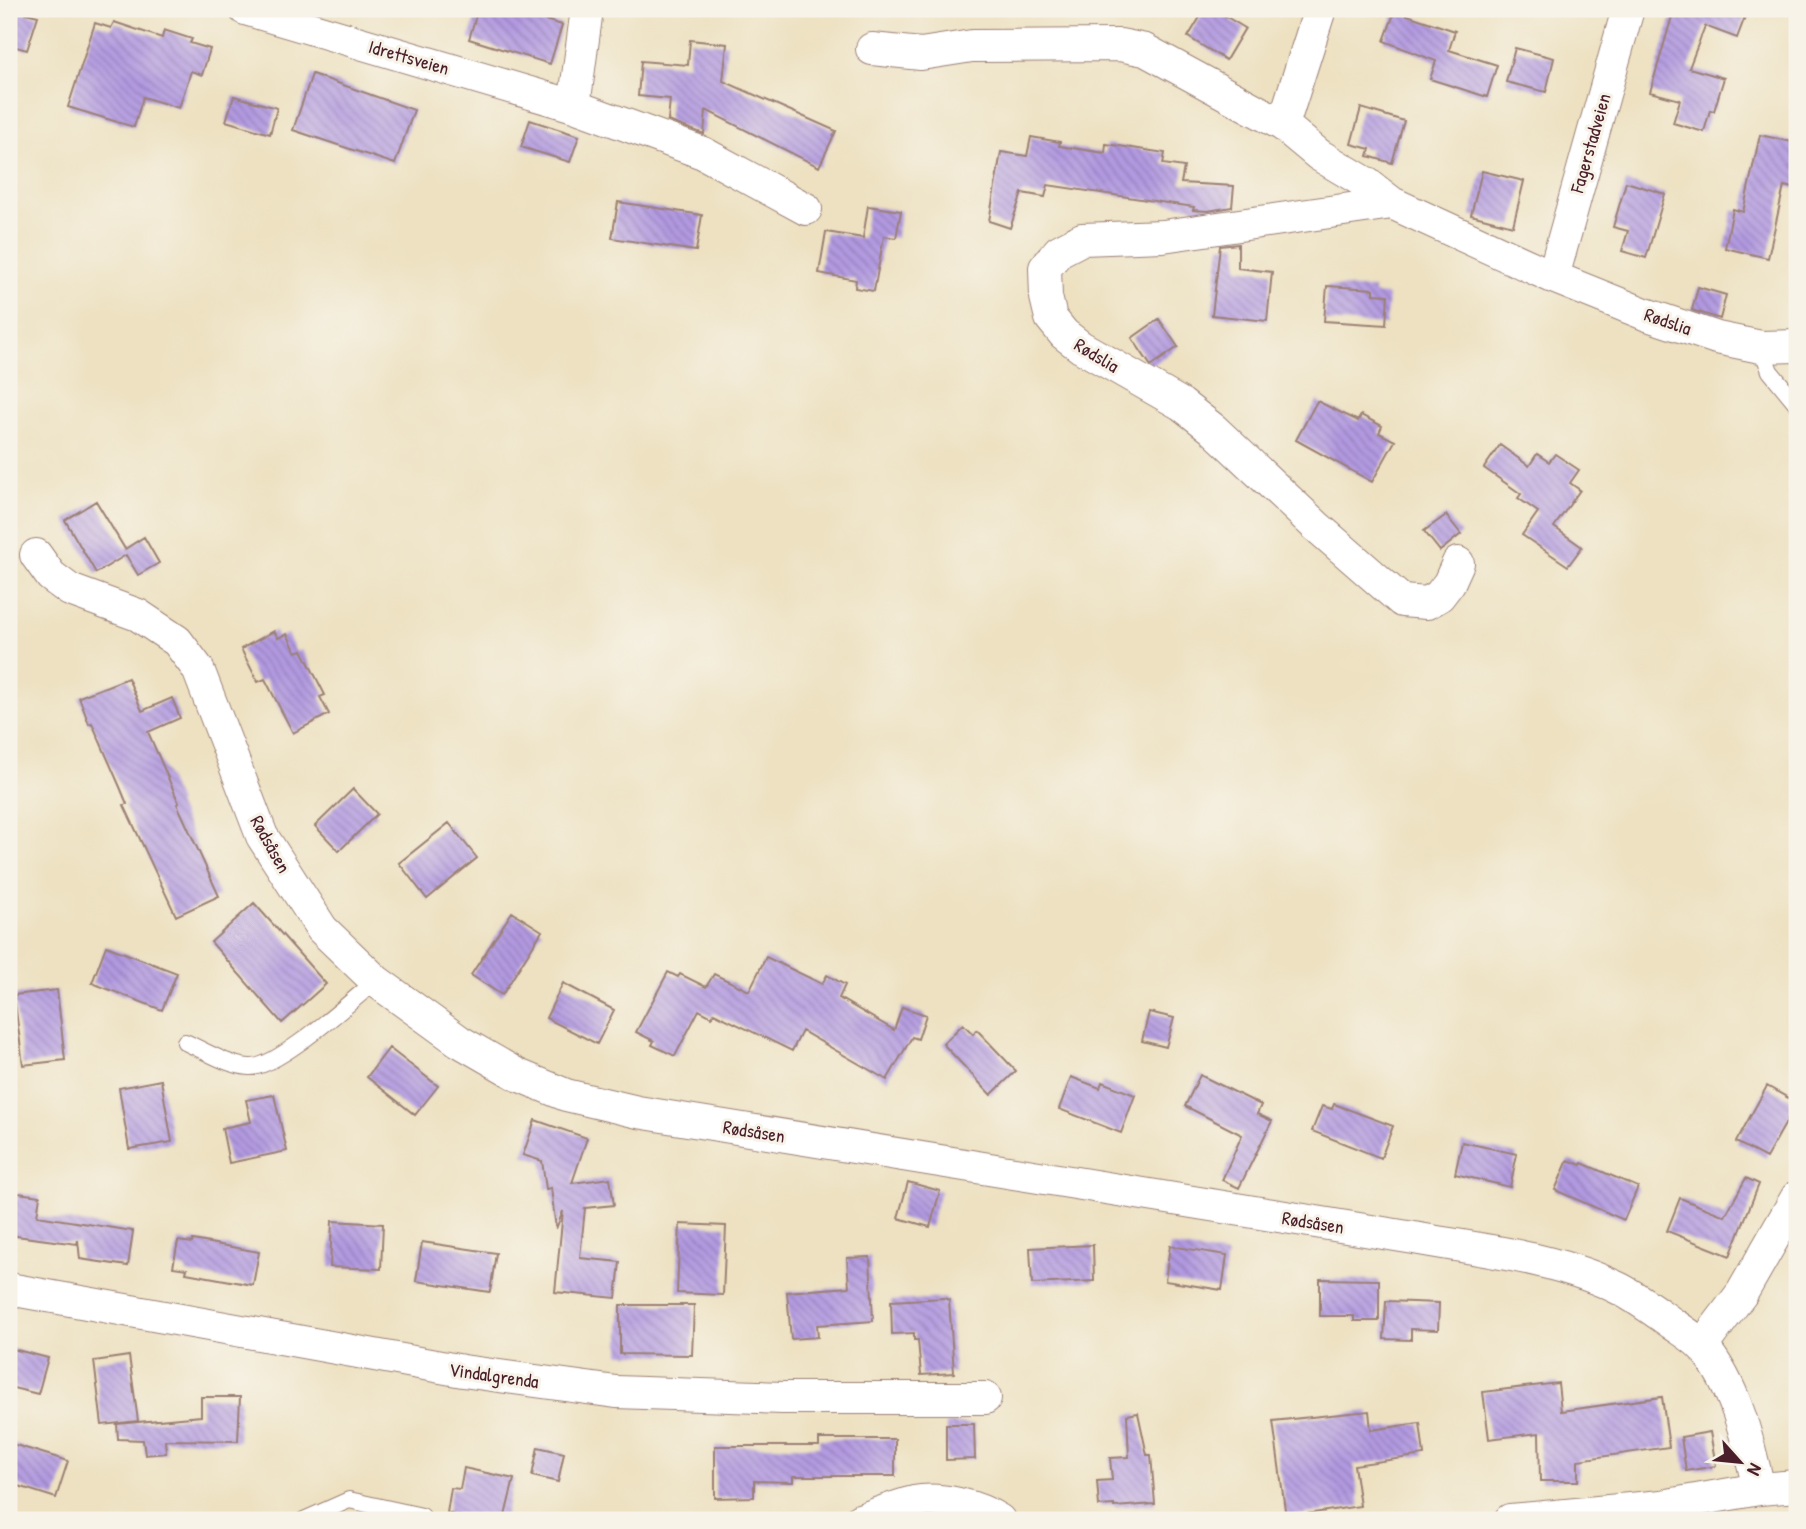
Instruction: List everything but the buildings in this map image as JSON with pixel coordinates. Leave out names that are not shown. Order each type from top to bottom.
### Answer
[{"type":"street","name":"Idrettsveien","points":[[244,9],[574,106],[703,153],[806,209]]},
{"type":"street","points":[[574,106],[587,9]]},
{"type":"street","points":[[1283,125],[1320,9]]},
{"type":"street","name":"Fagerstadveien","points":[[1553,277],[1628,9]]},
{"type":"street","name":"Rødslia","points":[[872,49],[921,54],[972,46],[1120,45],[1144,50],[1283,125],[1319,155],[1366,183],[1392,203],[1553,277],[1645,314],[1717,338],[1761,347],[1797,346]]},
{"type":"street","name":"Rødslia","points":[[1392,203],[1163,236],[1082,239],[1059,251],[1045,268],[1046,297],[1051,318],[1063,334],[1181,404],[1213,429],[1315,525],[1402,601],[1427,603],[1439,596],[1458,563]]},
{"type":"street","name":"Rødsåsen","points":[[36,555],[51,576],[70,590],[138,615],[177,641],[198,669],[262,836],[322,929],[376,981],[459,1041],[518,1075],[566,1095],[638,1112],[1414,1238],[1537,1261],[1619,1289],[1658,1312],[1702,1346],[1727,1386],[1749,1443],[1759,1489]]},
{"type":"street","points":[[1702,1346],[1742,1293],[1797,1197]]},
{"type":"street","name":"Vindalgrenda","points":[[9,1289],[463,1371],[616,1392],[783,1398],[985,1398]]},
{"type":"street","points":[[1510,1520],[1662,1506],[1759,1489],[1797,1486]]},
{"type":"street","points":[[860,1520],[915,1502],[953,1503],[973,1507],[999,1520]]},
{"type":"lane","points":[[1761,347],[1770,371],[1797,404]]},
{"type":"lane","points":[[185,1042],[235,1065],[252,1068],[263,1066],[294,1047],[376,981]]},
{"type":"lane","points":[[304,1520],[349,1500],[422,1516]]}]
